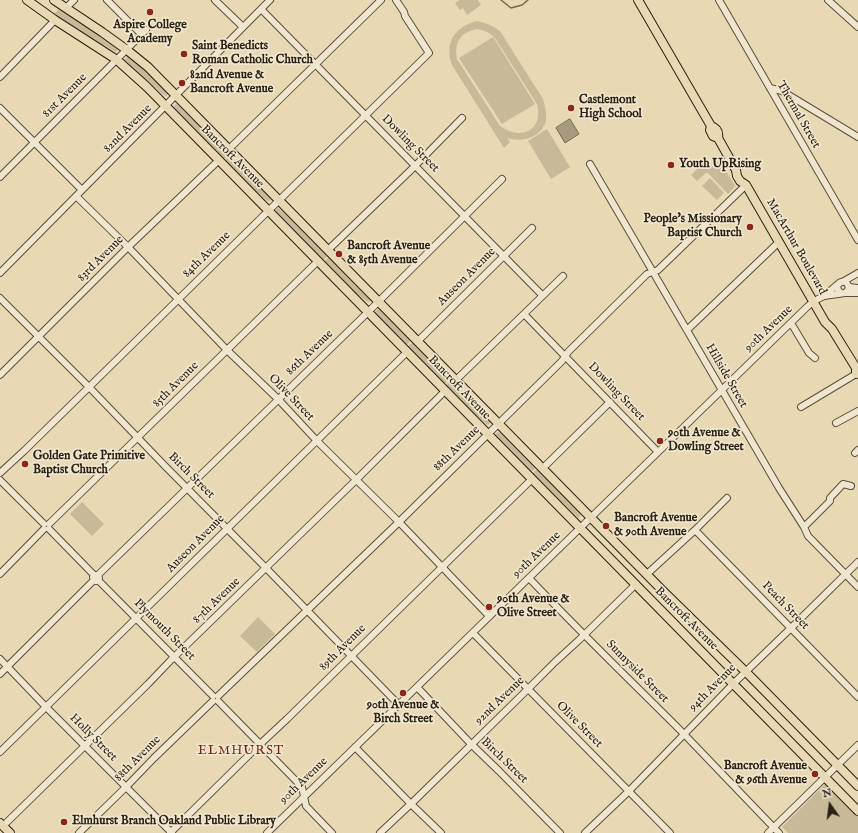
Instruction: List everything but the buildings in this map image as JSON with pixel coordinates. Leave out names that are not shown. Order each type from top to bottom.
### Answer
[{"type":"main road","name":"Bancroft Avenue","points":[[27,0],[117,60],[147,87],[858,811]]},
{"type":"main road","name":"Bancroft Avenue","points":[[54,0],[102,32],[148,67],[858,786]]},
{"type":"main road","name":"MacArthur Boulevard","points":[[638,0],[711,126],[715,127],[718,133],[718,138],[736,170],[742,173],[746,186],[825,322],[833,330],[856,368],[857,376]]},
{"type":"main road","points":[[1,824],[10,833]]},
{"type":"street","points":[[66,8],[74,0]]},
{"type":"street","name":"81st Avenue","points":[[0,177],[144,32],[107,0]]},
{"type":"street","points":[[215,0],[243,28]]},
{"type":"street","name":"82nd Avenue","points":[[0,273],[270,0]]},
{"type":"street","points":[[229,149],[381,0]]},
{"type":"street","name":"84th Avenue","points":[[0,473],[429,53],[396,0]]},
{"type":"street","name":"Thermal Street","points":[[719,0],[858,240]]},
{"type":"street","points":[[828,0],[858,27]]},
{"type":"street","name":"Dowling Street","points":[[261,9],[416,165],[542,295]]},
{"type":"street","points":[[0,77],[55,20]]},
{"type":"street","points":[[770,88],[782,91],[858,137]]},
{"type":"street","points":[[0,108],[82,190]]},
{"type":"street","points":[[328,250],[416,165],[462,118]]},
{"type":"street","name":"83rd Avenue","points":[[0,375],[128,247],[219,160]]},
{"type":"street","name":"Hillside Street","points":[[590,164],[721,390],[808,536],[858,587]]},
{"type":"street","name":"86th Avenue","points":[[0,674],[502,179]]},
{"type":"street","name":"88th Avenue","points":[[79,833],[154,758],[499,424],[562,361],[568,352],[647,274],[658,270],[746,186]]},
{"type":"street","name":"Olive Street","points":[[76,196],[128,247],[227,350],[278,399],[317,441],[399,522],[489,616]]},
{"type":"street","name":"Auseon Avenue","points":[[418,341],[532,228]]},
{"type":"street","points":[[687,330],[779,242]]},
{"type":"street","name":"85th Avenue","points":[[0,574],[318,261]]},
{"type":"street","name":"90th Avenue","points":[[824,296],[841,282],[858,273]]},
{"type":"street","points":[[456,380],[563,276]]},
{"type":"street","points":[[849,286],[848,290],[843,293],[837,288],[841,282],[858,288]]},
{"type":"street","name":"90th Avenue","points":[[267,833],[814,301],[824,296],[843,293],[858,293]]},
{"type":"street","name":"Birch Street","points":[[0,298],[352,655],[398,705]]},
{"type":"street","name":"Dowling Street","points":[[524,314],[658,452]]},
{"type":"street","points":[[791,323],[810,353],[815,358]]},
{"type":"street","name":"Auseon Avenue","points":[[0,752],[407,352]]},
{"type":"street","points":[[801,407],[857,376]]},
{"type":"street","name":"87th Avenue","points":[[1,824],[148,684],[445,391]]},
{"type":"street","points":[[543,468],[610,402]]},
{"type":"street","points":[[836,423],[858,411]]},
{"type":"street","name":"89th Avenue","points":[[171,833],[260,744],[532,479]]},
{"type":"street","name":"Plymouth Street","points":[[0,480],[302,787],[306,806],[332,833]]},
{"type":"street","points":[[804,528],[830,501],[830,498],[843,484],[851,486]]},
{"type":"street","points":[[647,574],[727,498]]},
{"type":"street","name":"Peach Street","points":[[695,530],[858,697]]},
{"type":"street","name":"94th Avenue","points":[[585,833],[745,671],[858,562]]},
{"type":"street","name":"Sunnyside Street","points":[[529,578],[584,635],[684,733],[779,833]]},
{"type":"street","name":"92nd Avenue","points":[[380,833],[636,584]]},
{"type":"street","name":"Olive Street","points":[[473,632],[670,833]]},
{"type":"street","name":"Holly Street","points":[[0,658],[46,707],[171,833]]},
{"type":"street","name":"Birch Street","points":[[417,687],[471,744],[560,833]]},
{"type":"street","points":[[768,833],[858,745]]},
{"type":"street","points":[[355,747],[441,833]]},
{"type":"shaded area","points":[[460,0],[478,0],[481,5],[467,15],[463,8],[460,10],[455,3]]},
{"type":"shaded area","points":[[60,8],[119,48],[116,52],[104,45],[97,44],[53,15]]},
{"type":"shaded area","points":[[477,21],[490,25],[500,31],[543,99],[546,121],[544,127],[536,135],[519,140],[507,138],[510,142],[504,148],[452,65],[449,49],[453,37],[457,31]],"holes":[[[480,29],[495,38],[537,104],[537,121],[534,127],[529,131],[515,133],[500,126],[457,59],[456,48],[462,36],[471,30]]]},
{"type":"shaded area","points":[[493,37],[535,104],[502,124],[459,58]]},
{"type":"shaded area","points":[[127,57],[147,70],[170,92],[166,96],[162,94],[151,83],[145,80],[123,61]]},
{"type":"shaded area","points":[[176,104],[191,118],[198,121],[230,153],[223,160],[172,108]]},
{"type":"shaded area","points":[[570,119],[579,134],[565,143],[556,128]]},
{"type":"shaded area","points":[[547,129],[570,167],[551,179],[528,141]]},
{"type":"shaded area","points":[[231,155],[273,198],[269,201],[266,200],[259,193],[253,190],[224,161]]},
{"type":"shaded area","points":[[719,159],[735,186],[728,194],[707,172],[697,181],[691,175],[702,164],[708,170]]},
{"type":"shaded area","points":[[710,178],[724,193],[717,200],[702,186]]},
{"type":"shaded area","points":[[278,208],[295,220],[329,255],[322,261],[274,212]]},
{"type":"shaded area","points":[[330,256],[372,299],[368,302],[352,291],[324,262]]},
{"type":"shaded area","points":[[378,309],[394,321],[412,339],[406,346],[374,313]]},
{"type":"shaded area","points":[[414,341],[450,378],[443,385],[407,347]]},
{"type":"shaded area","points":[[452,379],[492,421],[488,425],[479,417],[472,414],[445,386]]},
{"type":"shaded area","points":[[498,432],[512,442],[537,467],[530,473],[494,436]]},
{"type":"shaded area","points":[[538,468],[582,513],[578,518],[532,474]]},
{"type":"shaded area","points":[[82,502],[104,524],[92,536],[70,514]]},
{"type":"shaded area","points":[[258,617],[275,634],[257,652],[240,636]]},
{"type":"shaded area","points":[[826,783],[858,816],[858,833],[788,833],[782,827]]},
{"type":"waterway","points":[[501,0],[511,8],[522,5],[528,0]]},
{"type":"place","name":"Aspire College Academy","points":[[150,12]]},
{"type":"place","name":"Saint Benedicts Roman Catholic Church","points":[[184,54]]},
{"type":"place","name":"82nd Avenue & Bancroft Avenue","points":[[182,83]]},
{"type":"place","name":"Castlemont High School","points":[[571,108]]},
{"type":"place","name":"Youth UpRising","points":[[671,165]]},
{"type":"place","name":"People's Missionary Baptist Church","points":[[750,227]]},
{"type":"place","name":"Bancroft Avenue & 85th Avenue","points":[[339,254]]},
{"type":"place","name":"90th Avenue & Dowling Street","points":[[660,441]]},
{"type":"place","name":"Golden Gate Primitive Baptist Church","points":[[25,464]]},
{"type":"place","name":"Bancroft Avenue & 90th Avenue","points":[[606,526]]},
{"type":"place","name":"90th Avenue & Olive Street","points":[[489,607]]},
{"type":"place","name":"90th Avenue & Birch Street","points":[[403,693]]},
{"type":"place","name":"Bancroft Avenue & 96th Avenue","points":[[815,774]]},
{"type":"place","name":"Elmhurst Branch Oakland Public Library","points":[[64,822]]},
{"type":"district","name":"ELMHURST","points":[[241,751]]}]
